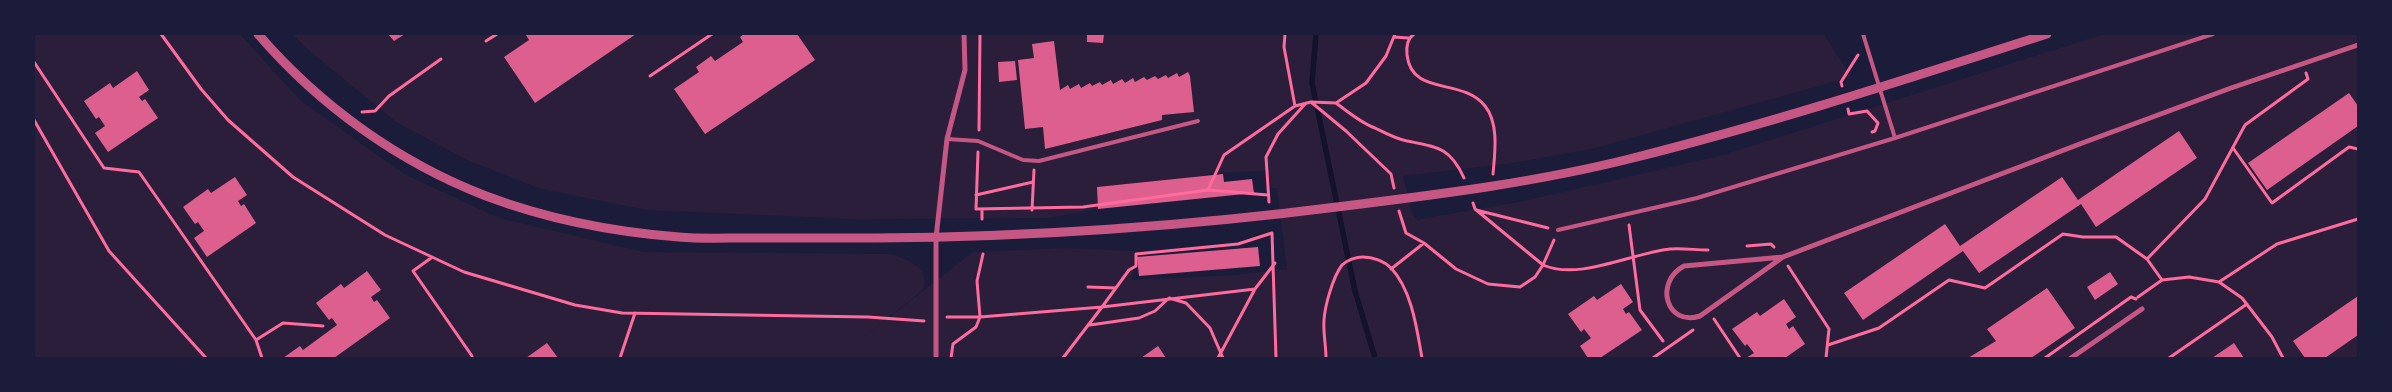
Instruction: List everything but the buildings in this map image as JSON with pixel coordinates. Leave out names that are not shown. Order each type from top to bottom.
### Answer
[{"type":"street","points":[[258,34],[284,63],[342,115],[391,148],[433,172],[485,195],[532,210],[603,228],[682,238],[936,238],[1101,230],[1262,217],[1470,191],[1631,159],[1878,88],[2047,34]]},
{"type":"street","points":[[936,358],[936,238],[947,139],[963,84],[966,55],[964,34]]},
{"type":"street","points":[[1783,257],[1684,266],[1673,273],[1668,281],[1666,292],[1668,302],[1674,311],[1682,316],[1692,318],[1700,316],[1783,257],[2084,142],[2358,45]]},
{"type":"street","points":[[2071,358],[2142,309]]},
{"type":"lane","points":[[1863,34],[1878,88],[1895,138]]},
{"type":"lane","points":[[1558,230],[1697,198],[1895,138],[2213,34]]},
{"type":"lane","points":[[947,139],[978,141],[1023,160],[1044,160],[1198,121]]},
{"type":"path","points":[[161,34],[178,59],[217,108],[293,177],[349,214],[385,236],[464,272],[574,305],[622,313],[868,317],[920,321],[937,317],[980,317],[1102,307],[1255,289]]},
{"type":"path","points":[[486,41],[496,34]]},
{"type":"path","points":[[650,76],[712,34]]},
{"type":"path","points":[[980,34],[976,209],[1032,210],[1083,207],[1208,190],[1268,195]]},
{"type":"path","points":[[1285,34],[1284,47],[1295,106]]},
{"type":"path","points":[[1414,34],[1408,38],[1406,49],[1408,65],[1412,73],[1419,79],[1458,89],[1474,97],[1484,105],[1491,116],[1495,149],[1492,186]]},
{"type":"path","points":[[1336,103],[1366,83],[1386,56],[1395,35],[1408,38]]},
{"type":"path","points":[[342,115],[375,111],[389,96],[441,59]]},
{"type":"path","points":[[34,62],[104,168],[139,172],[256,340],[262,358]]},
{"type":"path","points":[[2147,260],[2205,199],[2245,125],[2308,79],[2304,63]]},
{"type":"path","points":[[2301,75],[2315,70]]},
{"type":"path","points":[[1309,102],[1346,131],[1390,174],[1395,192]]},
{"type":"path","points":[[1269,204],[1266,157],[1278,134],[1309,102]]},
{"type":"path","points":[[1208,190],[1224,155],[1295,106],[1309,102],[1336,103],[1372,128],[1405,140],[1440,148],[1448,154],[1459,166],[1470,191],[1475,209],[1543,265],[1553,270],[1573,270],[1670,249],[1712,250]]},
{"type":"path","points":[[34,120],[109,251],[206,358]]},
{"type":"path","points":[[2233,148],[2272,203],[2348,147],[2358,149]]},
{"type":"path","points":[[1032,210],[1034,160]]},
{"type":"path","points":[[976,195],[1033,182]]},
{"type":"path","points":[[1397,202],[1406,233],[1424,243],[1456,269],[1488,284],[1520,287],[1534,277],[1543,265],[1558,230],[1475,209]]},
{"type":"path","points":[[982,209],[982,219]]},
{"type":"path","points":[[1626,215],[1632,236],[1640,310],[1663,341]]},
{"type":"path","points":[[2219,282],[2277,244],[2358,219]]},
{"type":"path","points":[[1271,224],[1275,263],[1276,358]]},
{"type":"path","points":[[1063,358],[1129,270],[1136,266],[1136,254],[1238,244],[1272,234]]},
{"type":"path","points":[[1828,345],[1879,328],[1950,280],[1985,288],[2063,234],[2084,238],[2116,237],[2147,260],[2162,280]]},
{"type":"path","points":[[1392,269],[1424,243]]},
{"type":"path","points":[[1742,247],[1771,244],[1783,257]]},
{"type":"path","points":[[951,358],[953,344],[976,327],[980,317],[977,281],[983,254]]},
{"type":"path","points":[[1326,358],[1324,320],[1328,298],[1343,265],[1352,259],[1362,257],[1376,258],[1392,269],[1405,290],[1422,358]]},
{"type":"path","points":[[431,258],[412,271],[472,356]]},
{"type":"path","points":[[1780,269],[1796,260]]},
{"type":"path","points":[[1218,358],[1255,289],[1275,263]]},
{"type":"path","points":[[1787,264],[1829,329],[1826,358]]},
{"type":"path","points":[[2136,299],[2162,280],[2189,277],[2219,282],[2242,298],[2272,337],[2283,358]]},
{"type":"path","points":[[1088,287],[1117,288]]},
{"type":"path","points":[[2045,358],[2131,297],[2136,299],[2142,309]]},
{"type":"path","points":[[1089,325],[1140,318],[1155,311],[1169,298]]},
{"type":"path","points":[[1169,298],[1186,303],[1210,328],[1223,358]]},
{"type":"path","points":[[2170,358],[2247,304]]},
{"type":"path","points":[[620,358],[636,313]]},
{"type":"path","points":[[1706,320],[1712,316],[1740,358]]},
{"type":"path","points":[[256,340],[282,323],[323,326]]},
{"type":"path","points":[[1653,358],[1695,329]]},
{"type":"shaded area","points":[[34,34],[240,34],[301,101],[406,175],[499,218],[644,252],[890,254],[904,258],[916,265],[925,281],[924,289],[857,342],[973,252],[1067,248],[1134,251],[1132,280],[1234,275],[1287,269],[1277,188],[1272,188],[1265,171],[1210,173],[1202,176],[1098,187],[1098,209],[1049,218],[854,219],[647,210],[541,189],[467,160],[396,122],[305,47],[293,34],[1824,34],[1851,77],[1596,148],[1513,163],[1403,176],[1412,214],[1419,222],[1420,219],[1524,201],[1723,155],[2104,34],[2358,34],[2358,358],[34,358]]},
{"type":"waterway","points":[[1316,34],[1312,83],[1355,291],[1375,358]]}]
